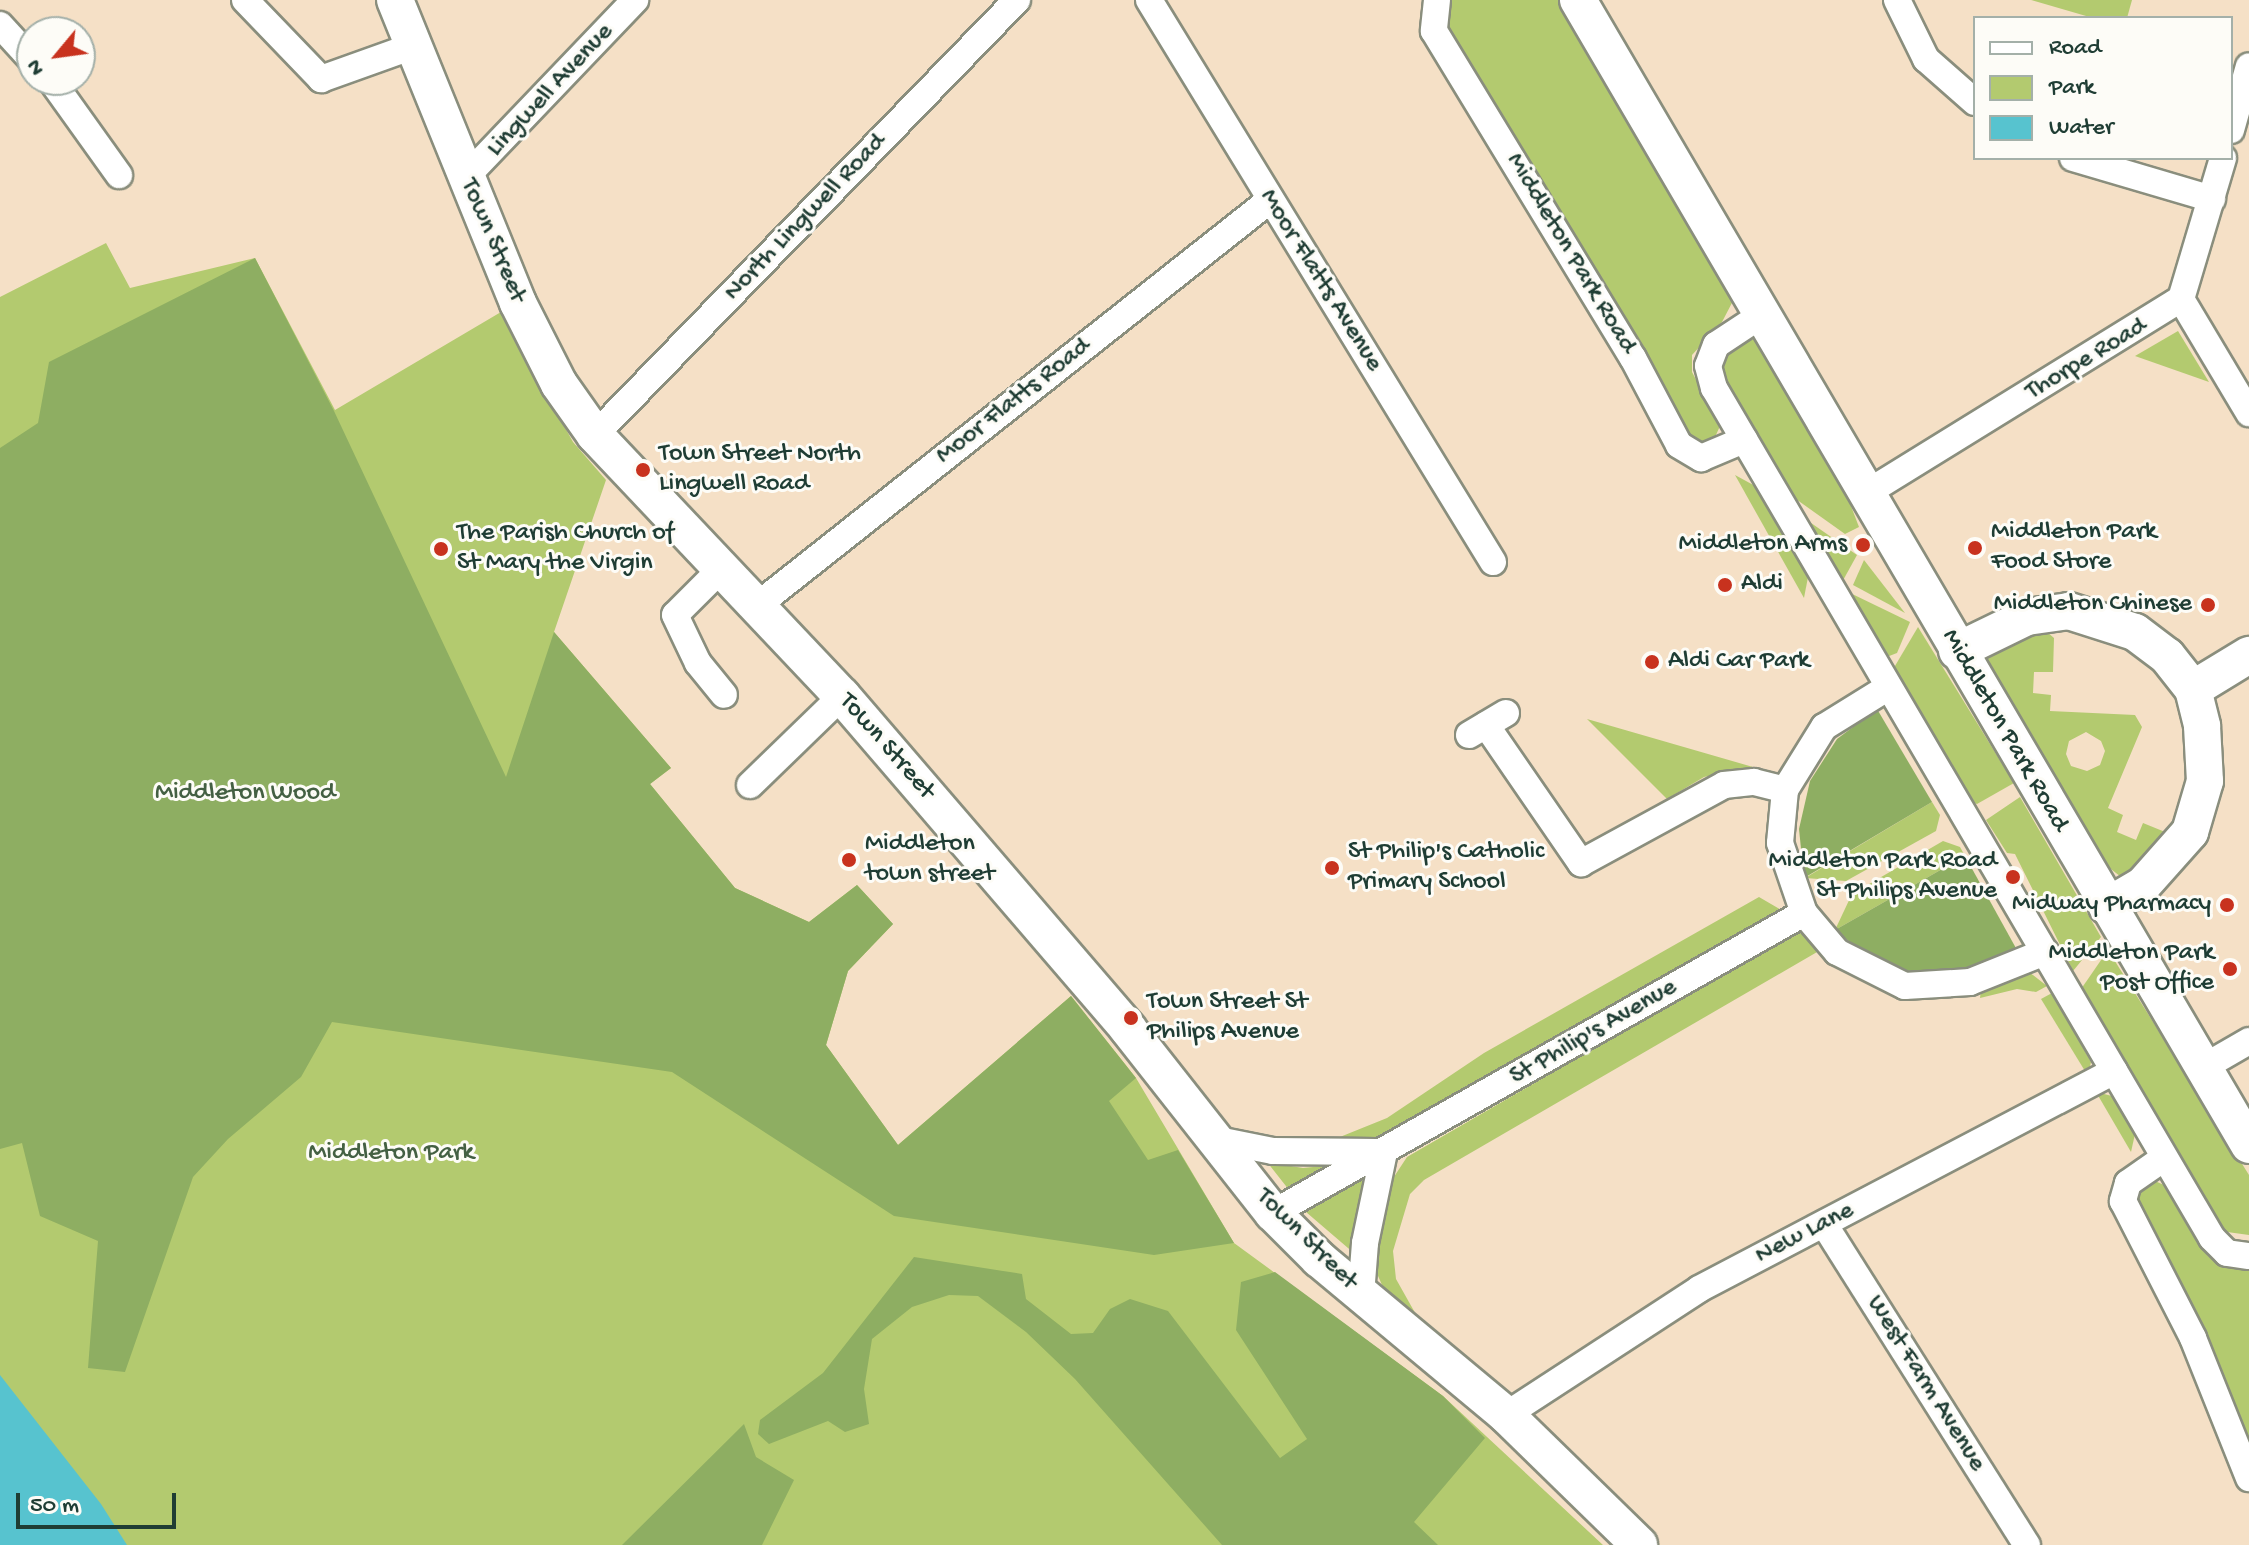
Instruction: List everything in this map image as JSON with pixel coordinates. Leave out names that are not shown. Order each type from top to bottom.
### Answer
[{"type":"street","points":[[245,0],[321,79],[413,46]]},
{"type":"street","name":"Town Street","points":[[395,0],[464,179],[559,384],[595,435],[759,604],[842,696],[1128,1029],[1273,1213],[1361,1295],[1506,1415],[1639,1545]]},
{"type":"street","name":"Lingwell Avenue","points":[[464,179],[635,0]]},
{"type":"street","name":"North Lingwell Road","points":[[595,435],[1017,0]]},
{"type":"street","name":"Moor Flatts Avenue","points":[[1149,0],[1493,562]]},
{"type":"street","name":"Middleton Park Road","points":[[1437,0],[1434,31],[1633,358],[1679,445],[1701,458],[1744,440]]},
{"type":"street","name":"Middleton Park Road","points":[[1578,0],[2249,1145]]},
{"type":"street","points":[[1897,0],[1926,59],[1973,100]]},
{"type":"street","points":[[0,25],[16,42]]},
{"type":"street","points":[[2233,123],[2249,66]]},
{"type":"street","points":[[62,96],[119,175]]},
{"type":"street","points":[[2080,160],[2212,199]]},
{"type":"street","points":[[2222,160],[2181,299],[2249,413]]},
{"type":"street","name":"Moor Flatts Road","points":[[759,604],[1270,200]]},
{"type":"street","name":"Thorpe Road","points":[[1865,494],[2181,299]]},
{"type":"street","points":[[1763,314],[1724,337],[1708,366],[1714,388],[1887,688],[2218,1247],[2249,1256]]},
{"type":"street","points":[[722,568],[675,615],[698,663],[724,695]]},
{"type":"street","points":[[1957,651],[2027,617],[2069,611],[2135,632],[2167,656],[2193,689],[2202,726],[2205,781],[2190,832],[2143,885],[2107,906]]},
{"type":"street","points":[[2193,689],[2249,655]]},
{"type":"street","points":[[1887,688],[1824,727],[1785,790],[1780,843],[1804,913],[1837,952],[1905,986],[1970,982],[2045,952]]},
{"type":"street","points":[[750,785],[842,696]]},
{"type":"street","points":[[1487,724],[1581,863],[1724,785],[1754,782],[1785,790]]},
{"type":"street","name":"St Philip's Avenue","points":[[1273,1213],[1804,913]]},
{"type":"street","points":[[2204,1067],[2249,1041]]},
{"type":"street","name":"New Lane","points":[[1506,1415],[1699,1289],[2114,1071]]},
{"type":"street","points":[[1213,1139],[1273,1151],[1384,1152],[1365,1243],[1361,1295]]},
{"type":"street","points":[[2164,1158],[2128,1183],[2123,1201],[2193,1338],[2249,1478]]},
{"type":"street","name":"West Farm Avenue","points":[[1824,1224],[2027,1545]]},
{"type":"green space","points":[[1446,0],[1562,0],[1734,299],[1722,322],[1692,355],[1692,372],[1720,426],[1711,446],[1689,442],[1442,28]]},
{"type":"green space","points":[[2031,0],[2132,0],[2128,16],[2086,16]]},
{"type":"green space","name":"Middleton Park","points":[[106,243],[130,288],[255,258],[335,410],[501,312],[573,442],[606,480],[554,632],[671,768],[650,784],[735,888],[809,922],[857,885],[893,924],[848,971],[826,1045],[898,1145],[1071,996],[1136,1078],[1234,1243],[1443,1396],[1603,1545],[0,1545],[0,297]]},
{"type":"green space","name":"Middleton Wood","points":[[255,258],[334,411],[506,777],[554,632],[671,768],[650,784],[735,888],[809,922],[857,885],[893,924],[848,971],[826,1045],[898,1145],[1071,996],[1136,1078],[1109,1101],[1148,1160],[1178,1150],[1234,1243],[1154,1255],[894,1216],[672,1072],[332,1022],[301,1077],[228,1139],[193,1177],[125,1372],[88,1368],[98,1241],[40,1216],[22,1143],[0,1149],[0,448],[38,423],[49,362]]},
{"type":"green space","points":[[2178,331],[2209,382],[2135,356]]},
{"type":"green space","points":[[1746,339],[1757,340],[1841,480],[1859,527],[1845,534],[1786,492],[1724,386],[1724,357]]},
{"type":"green space","points":[[1735,475],[1757,487],[1808,577],[1804,598]]},
{"type":"green space","points":[[1801,516],[1857,555],[1841,584]]},
{"type":"green space","points":[[1864,560],[1905,613],[1853,585]]},
{"type":"green space","points":[[1846,591],[1910,622],[1897,653],[1884,658]]},
{"type":"green space","points":[[1918,627],[2014,783],[1977,804],[1964,799],[1892,671]]},
{"type":"green space","points":[[2047,632],[2054,638],[2053,672],[2034,672],[2033,693],[2051,695],[2050,711],[2135,715],[2142,727],[2108,808],[2123,815],[2117,832],[2136,840],[2143,823],[2170,834],[2135,877],[2121,877],[2106,865],[1987,666],[1986,657],[2005,639]],"holes":[[[2086,732],[2101,741],[2105,751],[2100,765],[2087,771],[2071,766],[2066,754],[2069,741]]]},
{"type":"green space","points":[[1877,709],[1932,802],[1804,878],[1799,829],[1810,781],[1837,739]]},
{"type":"green space","points":[[1587,719],[1753,767],[1704,777],[1667,799]]},
{"type":"green space","points":[[2020,797],[2101,937],[2073,971],[2015,854],[2007,853],[1986,820]]},
{"type":"green space","points":[[1932,802],[1940,815],[1936,831],[1846,881],[1805,878]]},
{"type":"green space","points":[[1943,841],[1960,847],[1965,856],[1835,930],[1852,894]]},
{"type":"green space","points":[[1965,856],[2017,950],[1982,968],[1942,975],[1903,970],[1866,955],[1835,930]]},
{"type":"green space","points":[[1759,897],[1783,911],[1403,1130],[1377,1139],[1330,1141],[1387,1118],[1484,1053]]},
{"type":"green space","points":[[1802,933],[1824,948],[1424,1180],[1410,1194],[1393,1251],[1396,1279],[1423,1327],[1389,1301],[1375,1269],[1374,1241],[1384,1192],[1407,1157],[1790,935]]},
{"type":"green space","points":[[2108,950],[2249,1175],[2249,1235],[2220,1231],[2079,992]]},
{"type":"green space","points":[[2029,972],[2047,986],[2036,992],[2017,989],[1980,998],[1981,990]]},
{"type":"green space","points":[[2052,993],[2091,1062],[2088,1076],[2041,999]]},
{"type":"green space","points":[[2096,1092],[2112,1096],[2135,1134],[2131,1152]]},
{"type":"green space","points":[[1267,1162],[1303,1168],[1333,1165],[1293,1195]]},
{"type":"green space","points":[[1362,1180],[1366,1184],[1358,1210],[1355,1254],[1306,1212]]},
{"type":"green space","points":[[2155,1181],[2164,1185],[2208,1256],[2218,1264],[2249,1266],[2249,1461],[2135,1198],[2144,1183]]},
{"type":"green space","points":[[914,1257],[1022,1274],[1026,1299],[1071,1334],[1093,1333],[1110,1309],[1130,1299],[1168,1311],[1280,1458],[1307,1439],[1236,1330],[1241,1282],[1275,1272],[1443,1396],[1485,1438],[1414,1522],[1438,1545],[1222,1545],[1075,1379],[1026,1332],[978,1296],[949,1295],[912,1307],[872,1339],[864,1389],[869,1424],[845,1432],[828,1421],[769,1444],[758,1434],[760,1420],[823,1373]]},
{"type":"green space","points":[[744,1424],[756,1457],[794,1480],[762,1545],[622,1545]]},
{"type":"water","points":[[0,1375],[101,1504],[127,1545],[0,1545]]},
{"type":"place","name":"Town Street North Lingwell Road","points":[[643,470]]},
{"type":"place","name":"Middleton Arms","points":[[1863,545]]},
{"type":"place","name":"Middleton Park Food Store","points":[[1975,548]]},
{"type":"place","name":"The Parish Church of St Mary the Virgin","points":[[441,549]]},
{"type":"place","name":"Aldi","points":[[1725,585]]},
{"type":"place","name":"Middleton Chinese","points":[[2208,605]]},
{"type":"place","name":"Aldi Car Park","points":[[1652,662]]},
{"type":"place","name":"Middleton town street","points":[[849,860]]},
{"type":"place","name":"St Philip's Catholic Primary School","points":[[1332,868]]},
{"type":"place","name":"Middleton Park Road St Philips Avenue","points":[[2013,877]]},
{"type":"place","name":"Midway Pharmacy","points":[[2227,905]]},
{"type":"place","name":"Middleton Park Post Office","points":[[2230,969]]},
{"type":"place","name":"Town Street St Philips Avenue","points":[[1131,1018]]}]
